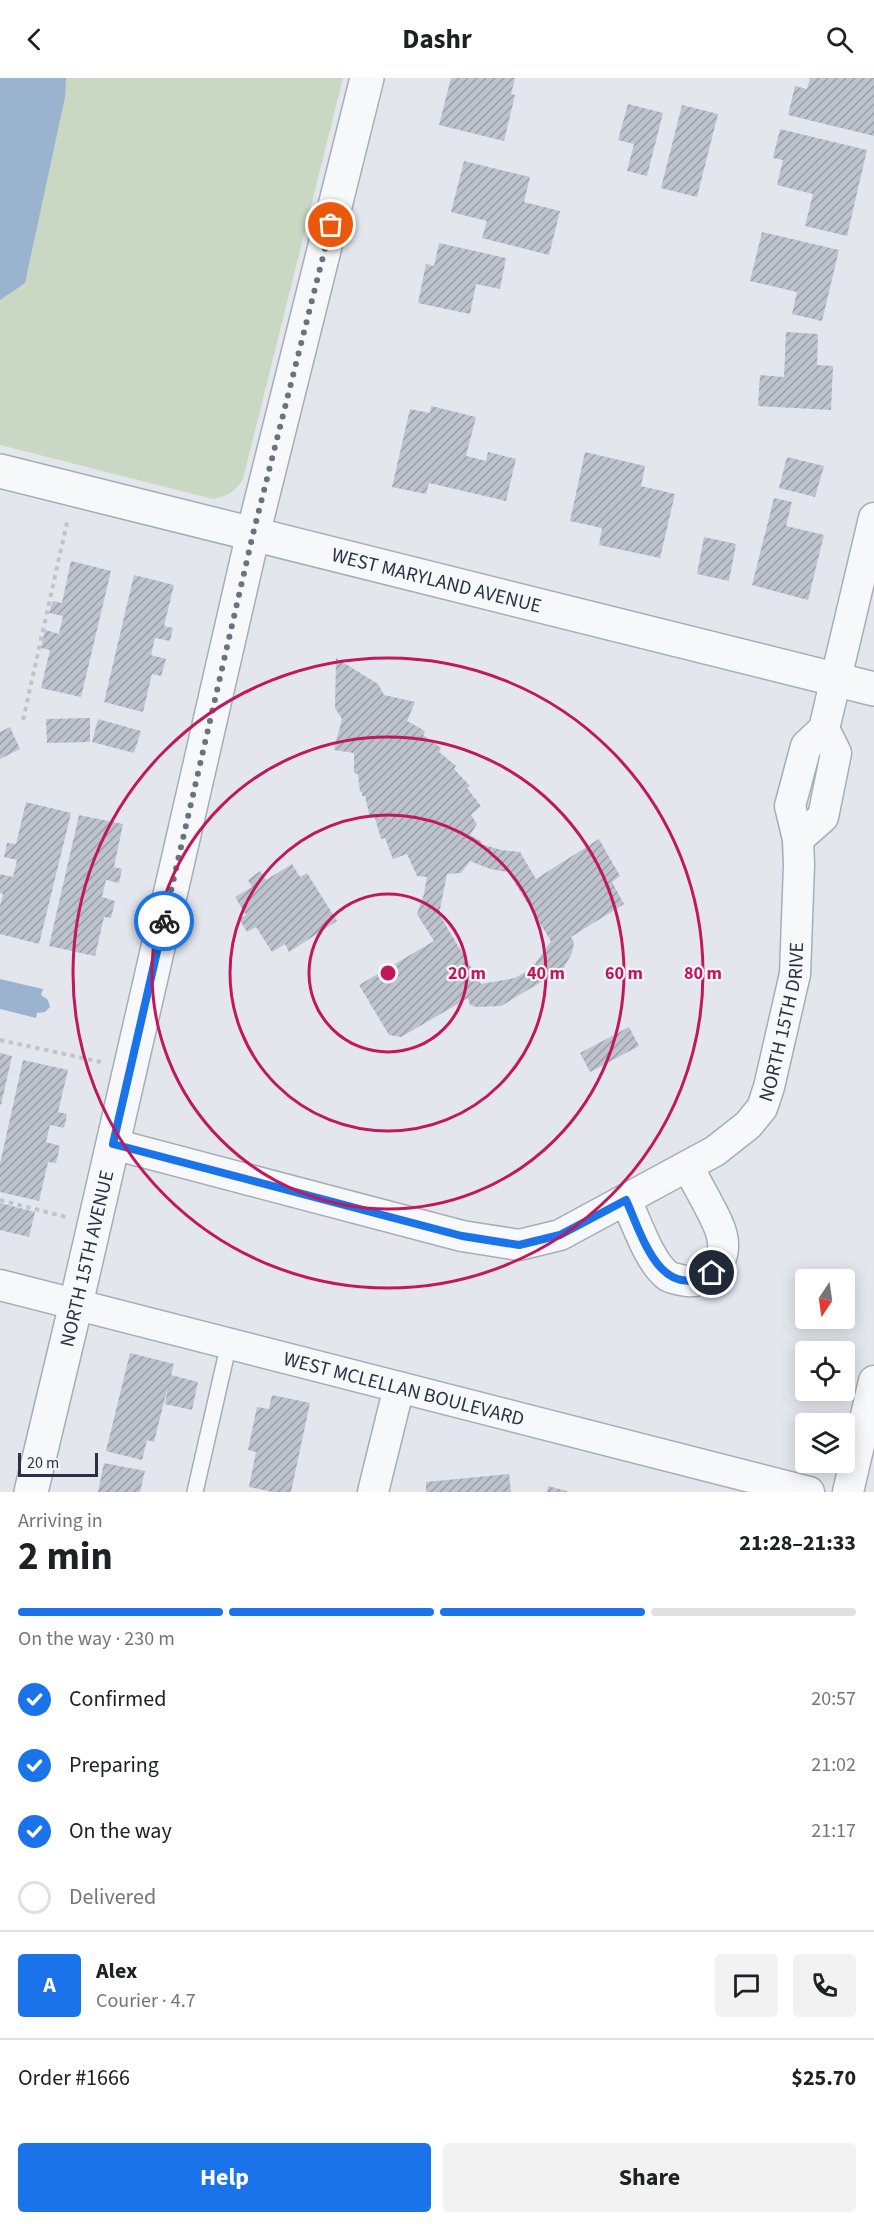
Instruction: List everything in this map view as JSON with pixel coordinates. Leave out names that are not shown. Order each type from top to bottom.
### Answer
[{"type":"street","name":"NORTH 15TH AVENUE","points":[[31,1492],[253,534],[367,78]]},
{"type":"street","name":"WEST MARYLAND AVENUE","points":[[0,471],[874,689]]},
{"type":"street","name":"NORTH 15TH DRIVE","points":[[113,1144],[462,1236],[519,1245],[560,1235],[715,1151],[748,1125],[762,1108],[766,1097],[795,974],[798,839],[790,806],[806,746],[824,729],[874,518]]},
{"type":"street","points":[[798,839],[823,817],[836,753],[824,729]]},
{"type":"street","points":[[797,780],[829,787]]},
{"type":"street","points":[[626,1200],[653,1258],[668,1277],[686,1281],[701,1280],[712,1273],[724,1251],[722,1234],[688,1166]]},
{"type":"street","name":"WEST MCLELLAN BOULEVARD","points":[[0,1285],[809,1492]]},
{"type":"street","points":[[848,1492],[874,1381]]},
{"type":"street","points":[[373,1492],[399,1387]]},
{"type":"lane","points":[[195,1492],[229,1343]]},
{"type":"path","points":[[23,720],[69,516]]},
{"type":"path","points":[[0,1040],[102,1063]]},
{"type":"path","points":[[0,1200],[66,1217]]},
{"type":"green space","points":[[0,78],[343,78],[243,479],[227,495],[213,499],[0,445]]},
{"type":"water","points":[[0,78],[66,78],[65,97],[25,283],[0,300]]},
{"type":"water","points":[[0,979],[43,989],[41,995],[48,1000],[50,1007],[45,1012],[37,1013],[36,1018],[0,1009]]},
{"type":"building","points":[[451,78],[515,78],[511,94],[515,95],[504,141],[439,125]]},
{"type":"building","points":[[810,78],[874,78],[874,136],[788,115],[795,86],[807,89]]},
{"type":"building","points":[[628,104],[663,113],[647,176],[627,171],[634,144],[618,140]]},
{"type":"building","points":[[682,105],[718,114],[697,197],[661,188]]},
{"type":"building","points":[[780,129],[867,150],[847,236],[805,226],[813,194],[777,185],[783,160],[773,158]]},
{"type":"building","points":[[464,161],[530,177],[524,202],[560,211],[549,255],[482,238],[487,221],[451,212]]},
{"type":"building","points":[[762,232],[839,250],[822,321],[792,314],[797,292],[750,281]]},
{"type":"building","points":[[439,243],[506,258],[500,289],[476,284],[470,314],[418,303],[426,264],[434,266]]},
{"type":"building","points":[[786,332],[818,334],[817,365],[833,366],[831,410],[758,406],[760,375],[784,377]]},
{"type":"building","points":[[431,406],[476,417],[466,456],[486,461],[488,452],[516,459],[506,501],[429,483],[426,494],[392,487],[410,409],[430,413]]},
{"type":"building","points":[[585,452],[645,466],[641,486],[675,494],[660,558],[599,545],[602,528],[570,521]]},
{"type":"building","points":[[787,457],[824,466],[815,497],[779,488]]},
{"type":"building","points":[[774,498],[792,502],[786,526],[824,535],[808,600],[752,585]]},
{"type":"building","points":[[704,537],[736,544],[729,581],[697,574]]},
{"type":"building","points":[[71,561],[111,571],[81,697],[41,688],[50,650],[41,648],[45,630],[59,634],[63,616],[49,613],[53,601],[62,603]]},
{"type":"building","points":[[134,575],[174,585],[164,626],[173,628],[170,641],[155,638],[151,655],[166,659],[161,676],[152,674],[143,712],[104,702]]},
{"type":"building","points":[[336,658],[378,684],[384,695],[415,702],[407,721],[425,731],[423,735],[441,748],[439,752],[456,766],[454,769],[470,786],[467,788],[481,806],[471,815],[477,824],[470,835],[482,842],[481,844],[501,850],[520,852],[536,879],[599,839],[620,876],[612,882],[624,904],[571,937],[574,942],[572,953],[563,969],[501,1006],[477,1007],[470,1005],[468,998],[401,1037],[389,1035],[359,985],[434,941],[417,914],[427,877],[417,876],[407,854],[393,859],[385,838],[381,839],[375,818],[370,818],[365,796],[362,796],[360,792],[358,774],[354,773],[354,753],[334,750],[342,719],[335,708]],"holes":[[[470,861],[490,869],[508,872],[551,941],[532,968],[515,978],[481,984],[439,914],[447,874],[461,873]]]},
{"type":"building","points":[[90,718],[90,742],[47,743],[46,719]]},
{"type":"building","points":[[98,719],[141,731],[134,753],[92,742]]},
{"type":"building","points":[[10,727],[20,749],[0,759],[0,732]]},
{"type":"building","points":[[26,802],[71,813],[39,944],[0,934],[0,906],[3,894],[0,893],[0,874],[13,877],[17,860],[4,857],[7,843],[16,844]]},
{"type":"building","points":[[79,815],[123,824],[114,867],[122,869],[119,883],[106,880],[102,897],[115,901],[111,918],[104,917],[95,956],[49,946]]},
{"type":"building","points":[[292,864],[300,877],[307,873],[337,921],[289,952],[285,944],[272,952],[256,927],[247,932],[239,919],[246,915],[235,897],[252,887],[248,880],[260,871],[266,880]]},
{"type":"building","points":[[629,1027],[639,1046],[590,1072],[580,1053]]},
{"type":"building","points":[[0,1053],[12,1056],[1,1105],[0,1104]]},
{"type":"building","points":[[23,1060],[68,1070],[58,1112],[67,1114],[64,1128],[50,1125],[46,1142],[60,1146],[56,1163],[48,1162],[39,1201],[0,1192],[0,1164]]},
{"type":"building","points":[[0,1203],[35,1212],[29,1237],[0,1230]]},
{"type":"building","points":[[130,1353],[174,1364],[171,1375],[198,1382],[192,1410],[165,1404],[168,1386],[154,1442],[147,1440],[142,1460],[106,1451]]},
{"type":"building","points":[[272,1395],[310,1403],[291,1492],[272,1492],[249,1487],[256,1452],[248,1450],[257,1407],[269,1409]]},
{"type":"building","points":[[104,1463],[145,1471],[140,1492],[98,1492]]},
{"type":"building","points":[[509,1474],[511,1492],[426,1492],[426,1482]]},
{"type":"building","points":[[548,1486],[567,1491],[567,1492],[547,1492]]},
{"type":"way so far","points":[[164,921],[253,534],[331,225]]},
{"type":"route","points":[[164,921],[113,1144],[462,1236],[519,1245],[560,1235],[626,1200],[653,1258],[668,1277],[686,1281],[701,1280],[712,1273]]}]
